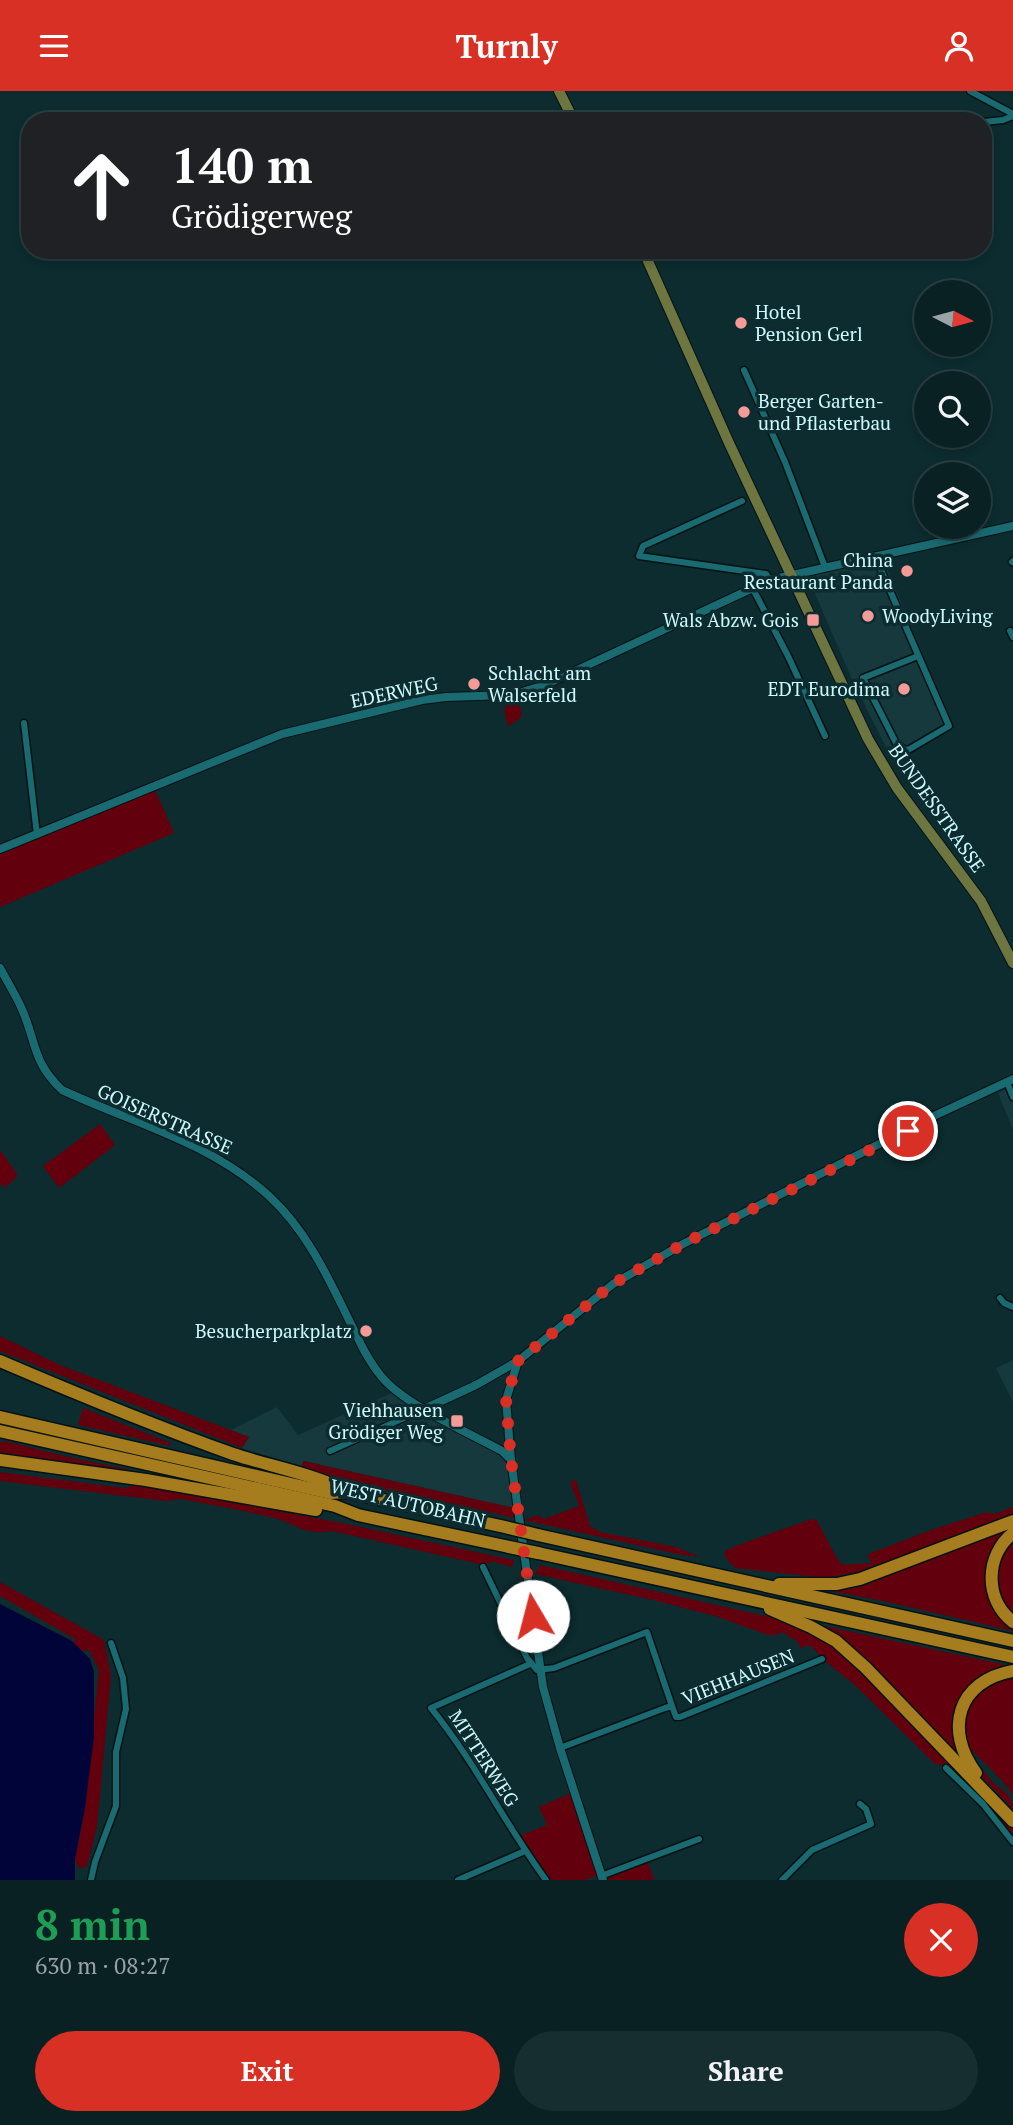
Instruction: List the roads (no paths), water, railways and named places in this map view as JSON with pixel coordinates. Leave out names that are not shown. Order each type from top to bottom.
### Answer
[{"type":"highway","points":[[0,1361],[164,1429],[253,1461],[332,1484],[347,1492]]},
{"type":"highway","name":"WEST AUTOBAHN","points":[[0,1417],[330,1493],[347,1492],[1013,1641]]},
{"type":"highway","name":"WEST AUTOBAHN","points":[[0,1431],[335,1506],[358,1515],[1013,1657]]},
{"type":"highway","points":[[0,1460],[146,1480],[358,1515]]},
{"type":"highway","points":[[755,1584],[822,1584],[850,1581],[1013,1521]]},
{"type":"highway","points":[[1013,1533],[1000,1546],[990,1576],[1000,1609],[1013,1622]]},
{"type":"highway","points":[[751,1599],[811,1626],[836,1641],[866,1668],[1013,1821]]},
{"type":"highway","points":[[1013,1671],[992,1677],[970,1694],[959,1717],[958,1734],[968,1762],[1013,1811]]},
{"type":"main road","points":[[559,91],[570,112]]},
{"type":"main road","name":"BUNDESSTRASSE","points":[[647,259],[729,443],[868,739],[885,769],[977,895],[1013,963]]},
{"type":"street","points":[[971,91],[1013,115]]},
{"type":"street","points":[[992,120],[1013,115]]},
{"type":"street","points":[[744,370],[785,462],[825,567]]},
{"type":"street","points":[[742,501],[643,546],[639,556],[766,574],[770,580]]},
{"type":"street","name":"EDERWEG","points":[[0,849],[282,734],[422,700],[498,697],[531,691],[770,580],[1013,526]]},
{"type":"street","points":[[875,557],[949,726],[908,750],[898,747],[863,678],[918,656]]},
{"type":"street","points":[[753,589],[825,736]]},
{"type":"street","points":[[24,723],[37,835]]},
{"type":"street","name":"GOISERSTRASSE","points":[[0,968],[22,1008],[38,1061],[62,1090],[196,1146],[235,1168],[270,1197],[297,1227],[324,1269],[380,1375],[424,1409],[502,1451],[511,1460]]},
{"type":"street","points":[[330,1451],[475,1385],[518,1361],[613,1284],[671,1251],[1010,1080],[1013,1097]]},
{"type":"street","points":[[1000,1298],[1013,1307]]},
{"type":"street","points":[[518,1361],[506,1399],[511,1460],[541,1671],[560,1748],[602,1878],[699,1839]]},
{"type":"street","points":[[483,1567],[530,1664],[541,1671]]},
{"type":"street","name":"VIEHHAUSEN","points":[[541,1671],[647,1632],[676,1717],[680,1717],[822,1659]]},
{"type":"street","points":[[91,1880],[94,1862],[116,1806],[116,1752],[126,1709],[123,1678],[111,1643]]},
{"type":"street","name":"MITTERWEG","points":[[530,1664],[431,1708],[487,1786],[525,1851],[546,1880]]},
{"type":"street","name":"VIEHHAUSEN","points":[[560,1748],[672,1706]]},
{"type":"street","points":[[946,1768],[983,1804],[1013,1842]]},
{"type":"street","points":[[782,1880],[812,1850],[872,1824],[866,1808],[860,1804]]},
{"type":"street","points":[[458,1880],[525,1851]]},
{"type":"place","name":"Hotel Pension Gerl","points":[[741,323]]},
{"type":"place","name":"Berger Garten- und Pflasterbau","points":[[744,412]]},
{"type":"place","name":"China Restaurant Panda","points":[[907,571]]},
{"type":"place","name":"WoodyLiving","points":[[868,616]]},
{"type":"place","name":"Wals Abzw. Gois","points":[[813,620]]},
{"type":"place","name":"Schlacht am Walserfeld","points":[[474,684]]},
{"type":"place","name":"EDT Eurodima","points":[[904,689]]},
{"type":"place","name":"Besucherparkplatz","points":[[366,1331]]},
{"type":"place","name":"Viehhausen Grödiger Weg","points":[[457,1421]]}]
